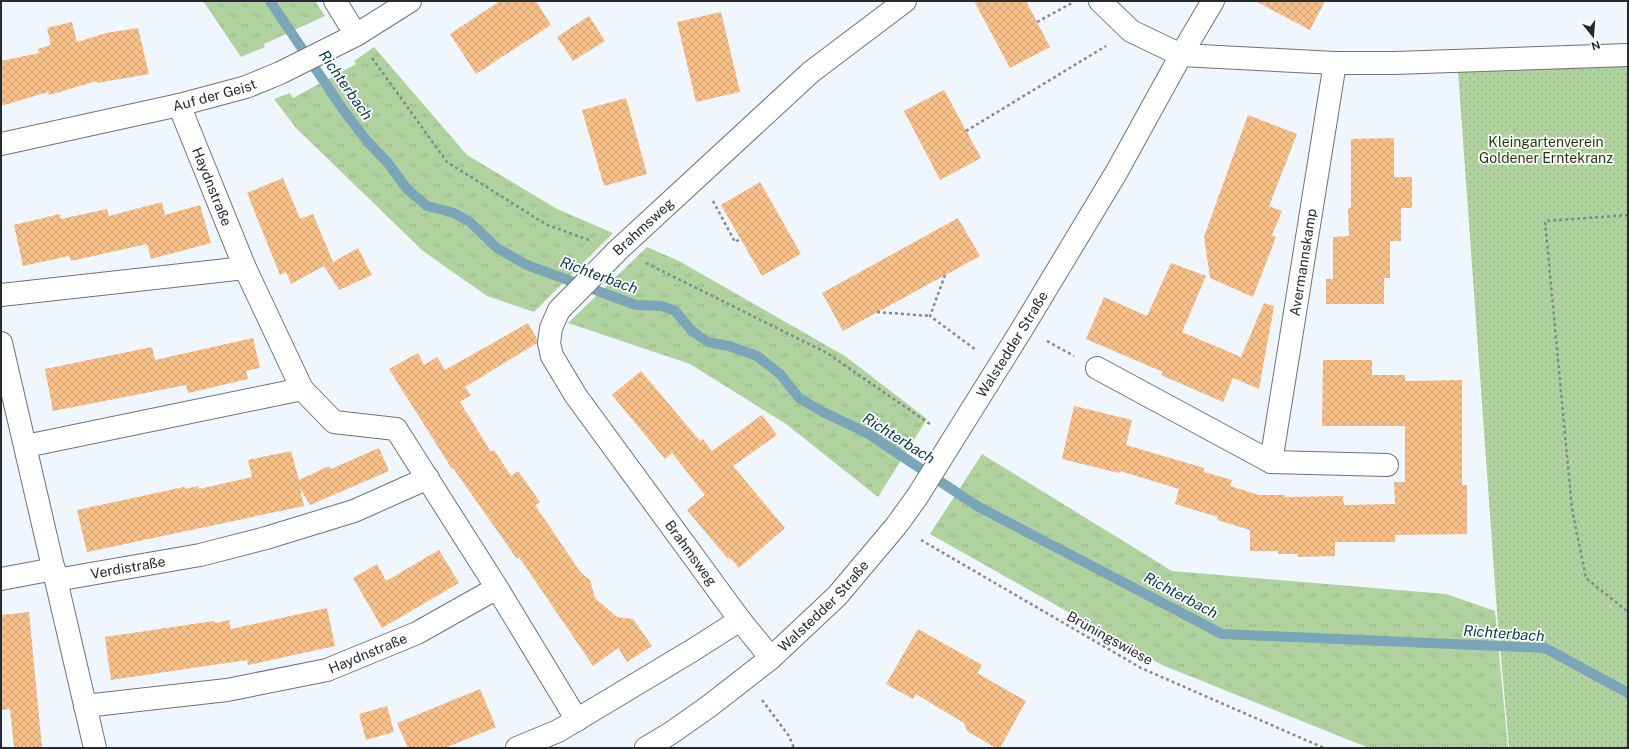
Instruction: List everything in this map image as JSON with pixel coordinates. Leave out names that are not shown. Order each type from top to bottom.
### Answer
[{"type":"street","points":[[335,1],[348,39]]},
{"type":"street","name":"Auf der Geist","points":[[1,144],[179,105],[246,87],[348,39],[410,1]]},
{"type":"street","name":"Brahmsweg","points":[[740,620],[576,396],[552,356],[549,343],[551,328],[559,310],[613,255],[811,72],[905,1]]},
{"type":"street","points":[[1100,1],[1131,31],[1181,54],[1335,63],[1394,63],[1628,55]]},
{"type":"street","name":"Walstedder Straße","points":[[646,748],[671,733],[708,707],[771,658],[837,596],[896,526],[917,497],[949,447],[1022,329],[1116,173],[1181,54],[1213,1]]},
{"type":"street","name":"Avermannskamp","points":[[1272,462],[1335,63]]},
{"type":"street","name":"Haydnstraße","points":[[179,105],[245,268],[302,389],[334,422],[396,429],[497,588],[577,720]]},
{"type":"street","points":[[1,295],[245,268]]},
{"type":"street","points":[[1,343],[95,748]]},
{"type":"street","points":[[1097,368],[1272,462],[1387,464]]},
{"type":"street","points":[[26,446],[168,418],[302,389]]},
{"type":"street","name":"Verdistraße","points":[[1,579],[55,574],[200,556],[266,538],[354,511],[428,478]]},
{"type":"street","name":"Haydnstraße","points":[[86,706],[227,690],[327,670],[417,633],[497,588]]},
{"type":"street","points":[[517,748],[558,731],[740,620]]},
{"type":"street","name":"Walstedder Straße","points":[[740,620],[771,658]]},
{"type":"path","points":[[1037,22],[1076,1]]},
{"type":"path","points":[[966,131],[1131,31]]},
{"type":"path","points":[[348,39],[447,162],[547,225],[828,353],[949,447]]},
{"type":"path","points":[[700,176],[734,242],[740,239]]},
{"type":"path","points":[[1628,216],[1545,220],[1572,509],[1586,578],[1628,612]]},
{"type":"path","points":[[930,316],[945,275]]},
{"type":"path","points":[[877,312],[930,316],[999,367]]},
{"type":"path","points":[[1022,329],[1097,368]]},
{"type":"path","name":"Brüningswiese","points":[[896,526],[1141,668],[1324,748]]},
{"type":"green space","points":[[203,1],[315,1],[325,16],[264,44],[265,47],[241,57]]},
{"type":"green space","points":[[374,47],[467,155],[557,209],[613,233],[534,312],[487,296],[423,251],[296,128],[274,99],[290,93],[293,98],[356,64],[354,61]]},
{"type":"green space","name":"Kleingartenverein Goldener Erntekranz","points":[[1628,65],[1628,748],[1509,748],[1497,612],[1458,71]]},
{"type":"green space","points":[[647,247],[679,261],[845,356],[927,419],[878,497],[786,424],[690,364],[568,323]]},
{"type":"green space","points":[[982,454],[1172,571],[1446,594],[1495,611],[1508,748],[1369,748],[1162,665],[930,534]]},
{"type":"building","points":[[500,1],[536,1],[551,25],[476,74],[450,34]]},
{"type":"building","points":[[974,1],[1026,1],[1050,47],[1010,68]]},
{"type":"building","points":[[1255,1],[1325,1],[1310,30]]},
{"type":"building","points":[[721,12],[740,92],[696,102],[677,22]]},
{"type":"building","points":[[589,16],[605,41],[573,61],[557,37]]},
{"type":"building","points":[[72,22],[77,42],[106,33],[138,28],[149,74],[97,83],[97,81],[49,95],[48,92],[1,106],[1,61],[39,53],[38,49],[51,45],[47,28]]},
{"type":"building","points":[[944,90],[981,158],[940,180],[904,111]]},
{"type":"building","points":[[626,98],[647,174],[604,186],[582,110]]},
{"type":"building","points":[[1248,115],[1297,134],[1269,206],[1282,211],[1272,235],[1276,237],[1253,297],[1210,278],[1204,237]]},
{"type":"building","points":[[1394,138],[1394,177],[1412,177],[1412,208],[1401,208],[1401,241],[1390,241],[1390,278],[1384,278],[1384,304],[1326,304],[1326,279],[1333,279],[1333,237],[1349,236],[1348,208],[1351,208],[1351,139]]},
{"type":"building","points":[[283,178],[300,219],[313,214],[333,262],[358,248],[372,275],[339,290],[324,266],[291,284],[286,272],[280,275],[247,193]]},
{"type":"building","points":[[760,182],[801,254],[762,276],[721,205]]},
{"type":"building","points":[[162,202],[165,215],[200,205],[211,243],[151,259],[147,244],[71,261],[69,256],[23,266],[14,225],[60,214],[61,219],[107,209],[109,216]]},
{"type":"building","points":[[958,218],[980,256],[843,331],[822,293]]},
{"type":"building","points":[[1171,263],[1206,276],[1182,332],[1241,357],[1264,303],[1274,306],[1259,389],[1233,378],[1223,402],[1161,375],[1163,372],[1086,339],[1104,297],[1147,316]]},
{"type":"building","points":[[528,323],[537,339],[537,343],[465,387],[471,395],[460,402],[491,452],[494,450],[511,476],[518,471],[540,502],[535,505],[581,573],[590,580],[595,598],[617,617],[633,619],[652,646],[627,662],[618,648],[593,666],[519,557],[517,559],[453,468],[452,469],[389,369],[418,353],[424,365],[437,357],[445,370]]},
{"type":"building","points":[[253,338],[260,368],[246,371],[248,379],[188,393],[186,385],[53,411],[45,369],[152,347],[155,360]]},
{"type":"building","points":[[1323,360],[1372,360],[1372,375],[1405,375],[1405,381],[1462,380],[1462,485],[1467,485],[1467,534],[1395,535],[1395,542],[1335,542],[1335,556],[1298,557],[1298,554],[1278,554],[1278,551],[1250,551],[1250,530],[1217,520],[1218,517],[1175,504],[1179,489],[1120,471],[1119,473],[1062,459],[1074,406],[1132,420],[1126,445],[1204,468],[1204,472],[1232,480],[1230,486],[1259,495],[1285,495],[1285,497],[1343,496],[1344,505],[1395,504],[1394,482],[1405,482],[1405,426],[1322,426]]},
{"type":"building","points":[[641,371],[700,441],[703,439],[712,451],[762,415],[777,435],[733,466],[785,528],[739,568],[729,557],[728,559],[687,510],[705,495],[672,453],[665,459],[612,395]]},
{"type":"building","points":[[379,448],[389,471],[310,505],[300,488],[304,506],[87,552],[77,510],[184,487],[185,489],[198,486],[199,489],[252,477],[248,460],[291,451],[299,480],[329,466],[331,469]]},
{"type":"building","points":[[439,550],[459,583],[382,628],[353,578],[377,564],[386,581]]},
{"type":"building","points":[[327,608],[335,646],[248,665],[247,660],[111,680],[105,637],[229,620],[231,629]]},
{"type":"building","points":[[29,612],[42,748],[14,748],[10,709],[1,710],[1,615]]},
{"type":"building","points":[[918,629],[982,665],[977,673],[1026,701],[1000,748],[996,748],[967,731],[964,723],[916,694],[913,699],[886,684]]},
{"type":"building","points":[[480,689],[496,727],[445,748],[408,748],[397,723]]},
{"type":"building","points":[[387,706],[394,732],[366,740],[359,714]]},
{"type":"waterway","name":"Richterbach","points":[[270,1],[344,111],[367,141],[388,163],[407,189],[427,206],[454,213],[470,222],[497,248],[527,265],[636,305],[662,306],[675,311],[692,331],[708,342],[729,346],[757,356],[780,374],[799,398],[823,412],[867,433],[977,506],[1222,634],[1545,648],[1628,693]]}]
